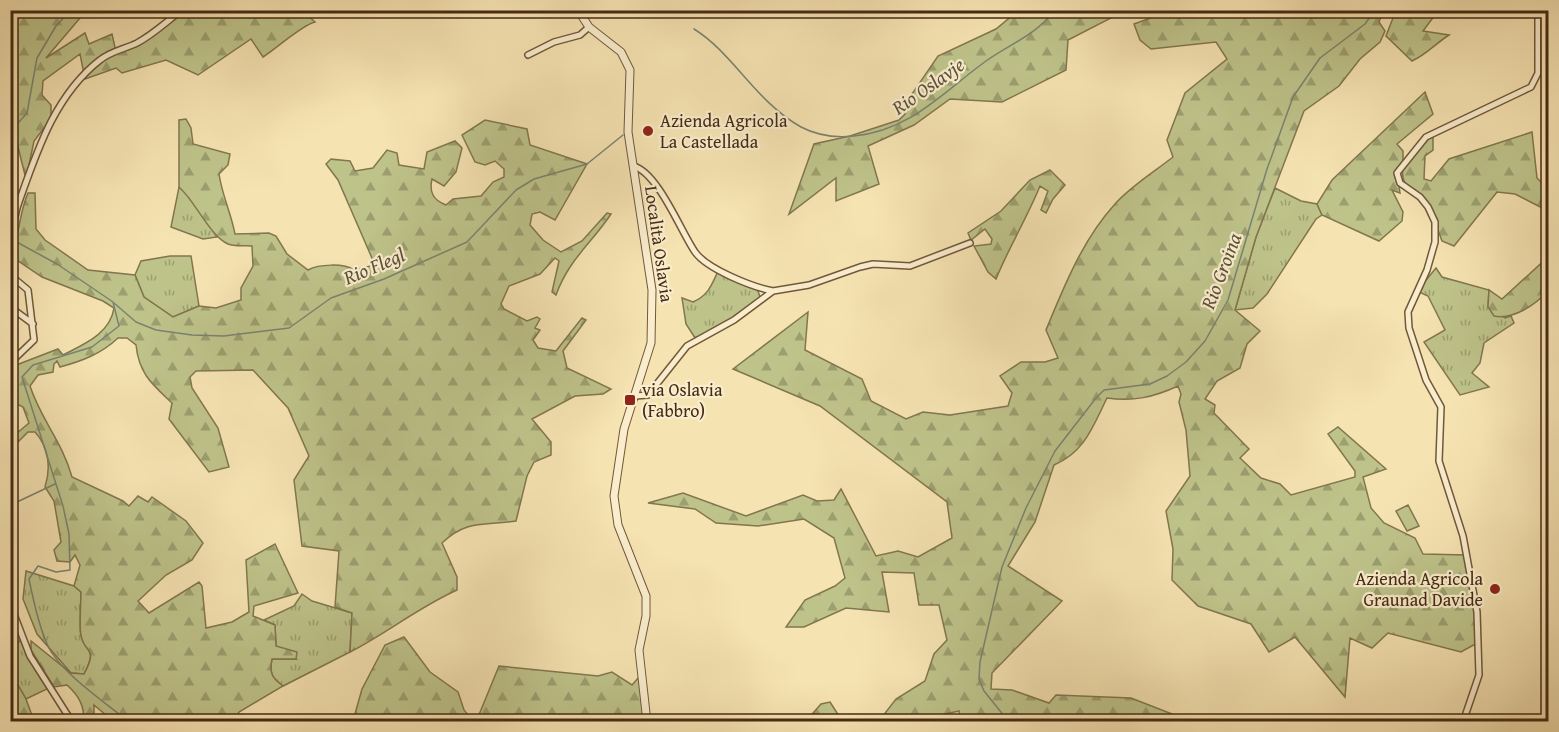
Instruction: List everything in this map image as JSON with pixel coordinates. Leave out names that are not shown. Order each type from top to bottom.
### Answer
[{"type":"street","points":[[10,242],[18,203],[28,181],[34,156],[73,86],[100,60],[153,34],[182,10]]},
{"type":"street","points":[[528,55],[554,42],[580,35],[589,27],[578,10]]},
{"type":"street","points":[[1463,722],[1479,675],[1477,612],[1463,536],[1439,461],[1441,407],[1426,380],[1408,328],[1408,312],[1427,270],[1436,242],[1435,222],[1420,197],[1400,183],[1397,173],[1426,136],[1531,87],[1538,73],[1538,10]]},
{"type":"street","name":"Località Oslavia","points":[[589,27],[617,48],[627,62],[631,77],[627,112],[653,299],[651,343],[623,438],[616,481],[615,518],[646,596],[646,616],[639,650],[647,722]]},
{"type":"street","name":"Località Oslavia","points":[[633,166],[642,171],[660,192],[695,253],[706,263],[757,288],[773,291],[809,285],[873,264],[910,266],[970,243]]},
{"type":"street","points":[[10,275],[28,290],[34,340],[10,363]]},
{"type":"street","points":[[757,288],[761,300]]},
{"type":"street","name":"Località Oslavia","points":[[635,396],[648,395],[687,346],[734,320],[773,291]]},
{"type":"street","points":[[10,308],[33,324]]},
{"type":"street","points":[[10,604],[30,657],[72,722]]},
{"type":"green space","points":[[1019,10],[1105,11],[1113,17],[1068,40],[1066,70],[1002,102],[950,99],[914,125],[868,146],[879,184],[836,201],[836,178],[789,214],[814,144],[850,136],[899,120],[905,114],[912,94],[938,56],[996,29]]},
{"type":"green space","points":[[1396,10],[1438,11],[1423,31],[1449,35],[1412,61],[1386,36]]},
{"type":"green space","points":[[19,11],[86,11],[46,58],[85,33],[89,44],[112,34],[116,52],[134,46],[158,32],[180,14],[170,19],[164,11],[303,11],[315,22],[263,57],[251,39],[198,75],[166,60],[122,73],[116,68],[85,79],[80,54],[43,81],[42,95],[51,105],[51,119],[34,141],[26,179],[15,135],[11,140],[10,72],[13,60],[11,59],[11,25]]},
{"type":"green space","points":[[1170,11],[1383,11],[1379,22],[1385,31],[1380,42],[1360,59],[1339,86],[1304,111],[1256,237],[1235,310],[1260,331],[1247,344],[1240,368],[1217,381],[1205,399],[1215,405],[1214,413],[1249,449],[1240,458],[1261,478],[1280,484],[1291,495],[1355,477],[1355,471],[1328,434],[1338,427],[1386,469],[1363,477],[1371,508],[1384,523],[1415,538],[1423,554],[1467,555],[1479,642],[1461,652],[1388,633],[1372,648],[1350,638],[1345,697],[1295,637],[1269,652],[1251,624],[1198,606],[1172,580],[1173,549],[1166,511],[1190,476],[1186,430],[1179,402],[1181,394],[1178,386],[1143,398],[1107,398],[1081,445],[1065,460],[1054,465],[1035,522],[1008,566],[1062,601],[992,673],[991,689],[1012,690],[1049,703],[1056,695],[1131,698],[1190,721],[960,722],[959,711],[914,721],[879,721],[896,699],[925,681],[934,654],[947,640],[939,605],[919,605],[914,573],[882,572],[889,612],[846,608],[804,627],[786,627],[805,600],[835,586],[845,578],[834,538],[804,519],[758,526],[716,523],[695,509],[648,503],[683,493],[746,516],[803,495],[817,501],[834,500],[841,489],[876,556],[898,551],[918,557],[952,538],[947,502],[820,406],[733,369],[808,312],[805,350],[862,379],[871,401],[906,419],[923,412],[950,415],[1008,406],[1012,393],[1000,376],[1021,362],[1045,362],[1058,358],[1046,330],[1067,280],[1093,232],[1121,197],[1173,157],[1167,140],[1185,93],[1227,59],[1216,42],[1151,49],[1140,40],[1134,24]]},
{"type":"green space","points":[[1425,92],[1433,114],[1397,144],[1403,151],[1403,162],[1426,137],[1433,138],[1433,150],[1425,156],[1424,179],[1431,181],[1449,159],[1532,132],[1537,178],[1548,189],[1548,211],[1515,194],[1497,192],[1454,246],[1442,241],[1429,209],[1407,186],[1404,181],[1403,165],[1397,173],[1400,193],[1392,190],[1403,212],[1402,221],[1379,241],[1322,215],[1317,204],[1332,180]]},
{"type":"green space","points":[[186,119],[191,128],[193,144],[230,154],[228,165],[219,174],[235,234],[269,233],[276,236],[287,254],[308,270],[331,265],[354,270],[375,265],[338,180],[326,164],[331,159],[350,161],[355,171],[373,168],[387,150],[397,153],[399,165],[424,169],[427,152],[455,141],[462,148],[456,172],[444,186],[432,179],[431,184],[435,198],[446,205],[453,199],[481,196],[493,182],[504,177],[504,169],[495,161],[485,165],[475,162],[462,135],[485,120],[527,129],[530,145],[587,164],[555,220],[540,212],[532,214],[530,225],[543,240],[561,252],[582,241],[607,213],[611,214],[567,271],[556,295],[552,292],[559,261],[555,258],[540,274],[509,286],[501,304],[504,309],[527,321],[537,317],[540,319],[535,328],[540,330],[533,340],[538,348],[556,351],[582,318],[586,320],[563,351],[567,368],[611,389],[603,394],[575,396],[532,419],[551,442],[551,455],[534,462],[527,476],[516,521],[476,525],[451,535],[442,543],[457,577],[457,590],[429,604],[350,652],[352,613],[335,607],[339,551],[302,546],[294,480],[309,456],[288,408],[253,370],[196,371],[190,377],[192,388],[218,428],[229,467],[209,472],[169,419],[172,403],[143,371],[136,345],[127,338],[118,338],[98,353],[76,362],[60,367],[57,361],[53,372],[38,375],[30,386],[63,452],[72,477],[129,506],[138,496],[148,502],[152,497],[186,521],[203,543],[192,560],[166,575],[138,601],[149,613],[199,582],[202,586],[206,628],[232,622],[249,612],[246,560],[275,544],[298,593],[254,606],[253,616],[275,625],[276,646],[297,652],[296,659],[272,659],[272,675],[283,686],[239,712],[233,721],[113,721],[94,705],[94,721],[84,721],[82,705],[75,693],[67,685],[54,687],[31,650],[31,641],[71,673],[84,674],[90,659],[89,651],[80,632],[81,592],[74,586],[80,565],[75,555],[70,562],[57,561],[54,550],[61,542],[54,501],[45,487],[48,473],[46,451],[35,432],[28,432],[11,449],[11,438],[29,423],[23,407],[11,401],[11,367],[58,349],[63,355],[87,342],[107,325],[114,308],[103,301],[42,277],[11,254],[28,193],[35,193],[36,229],[45,240],[88,270],[135,275],[144,297],[173,317],[199,306],[216,308],[241,300],[241,288],[253,266],[252,246],[231,245],[221,240],[179,187],[179,120]]},
{"type":"green space","points":[[1050,170],[1065,185],[1053,199],[1046,213],[1041,210],[1048,191],[1040,186],[996,279],[988,272],[974,246],[991,244],[992,239],[985,229],[971,240],[968,233],[1001,211],[1030,180]]},
{"type":"green space","points":[[179,187],[190,196],[217,237],[203,239],[171,227]]},
{"type":"green space","points":[[1275,188],[1301,201],[1317,204],[1322,215],[1316,219],[1267,294],[1253,308],[1235,310],[1256,237]]},
{"type":"green space","points":[[170,256],[191,256],[199,306],[173,317],[144,297],[135,275],[141,261]]},
{"type":"green space","points":[[1548,257],[1548,291],[1516,314],[1494,316],[1488,307],[1489,290],[1502,299]]},
{"type":"green space","points":[[1436,268],[1442,277],[1489,290],[1488,307],[1505,318],[1511,316],[1514,323],[1484,343],[1480,363],[1472,373],[1489,387],[1460,395],[1424,342],[1445,330],[1428,296],[1417,291]]},
{"type":"green space","points":[[719,269],[757,288],[761,300],[697,341],[686,324],[682,298],[693,302],[703,296]]},
{"type":"green space","points":[[1408,505],[1419,526],[1407,531],[1396,511]]},
{"type":"green space","points":[[26,571],[74,586],[81,592],[80,632],[90,654],[84,674],[71,673],[37,634],[23,599]]},
{"type":"green space","points":[[302,594],[312,601],[352,613],[350,652],[283,686],[272,675],[272,659],[296,659],[276,646],[275,625],[264,620],[294,606]]},
{"type":"green space","points":[[22,637],[49,688],[26,699],[11,673],[11,647],[15,648]]},
{"type":"green space","points":[[404,637],[430,672],[458,692],[464,710],[473,721],[353,721],[362,689],[385,645]]},
{"type":"green space","points":[[499,666],[598,676],[612,672],[632,685],[640,676],[647,722],[476,722]]},
{"type":"green space","points":[[11,673],[26,699],[34,721],[11,721]]},
{"type":"green space","points":[[830,702],[839,716],[835,721],[806,721],[821,704]]},
{"type":"waterway","points":[[10,132],[27,113],[37,58],[56,26],[71,10]]},
{"type":"waterway","name":"Rio Oslavje","points":[[694,29],[721,51],[785,117],[814,132],[827,136],[847,137],[874,133],[909,118],[986,61],[1031,33],[1055,10]]},
{"type":"waterway","name":"Rio Groina","points":[[1009,722],[984,691],[979,679],[980,662],[1002,567],[1026,508],[1055,451],[1104,390],[1150,384],[1167,376],[1186,362],[1205,341],[1228,300],[1267,169],[1293,97],[1320,58],[1365,24],[1375,10]]},
{"type":"waterway","name":"Rio Flegl","points":[[114,303],[136,322],[156,330],[192,335],[224,336],[289,328],[331,298],[384,279],[467,242],[516,190],[534,179],[587,164],[623,135]]},
{"type":"waterway","points":[[13,240],[57,264],[113,302],[119,326],[92,347],[33,365],[22,377],[63,506],[69,534],[70,570],[56,572],[38,566],[29,579],[39,622],[48,646],[62,666],[84,687],[129,722]]},
{"type":"waterway","points":[[10,517],[17,502],[55,484]]},
{"type":"place","name":"Azienda Agricola La Castellada","points":[[648,131]]},
{"type":"place","name":"via Oslavia (Fabbro)","points":[[630,400]]},
{"type":"place","name":"Azienda Agricola Graunad Davide","points":[[1495,589]]}]
